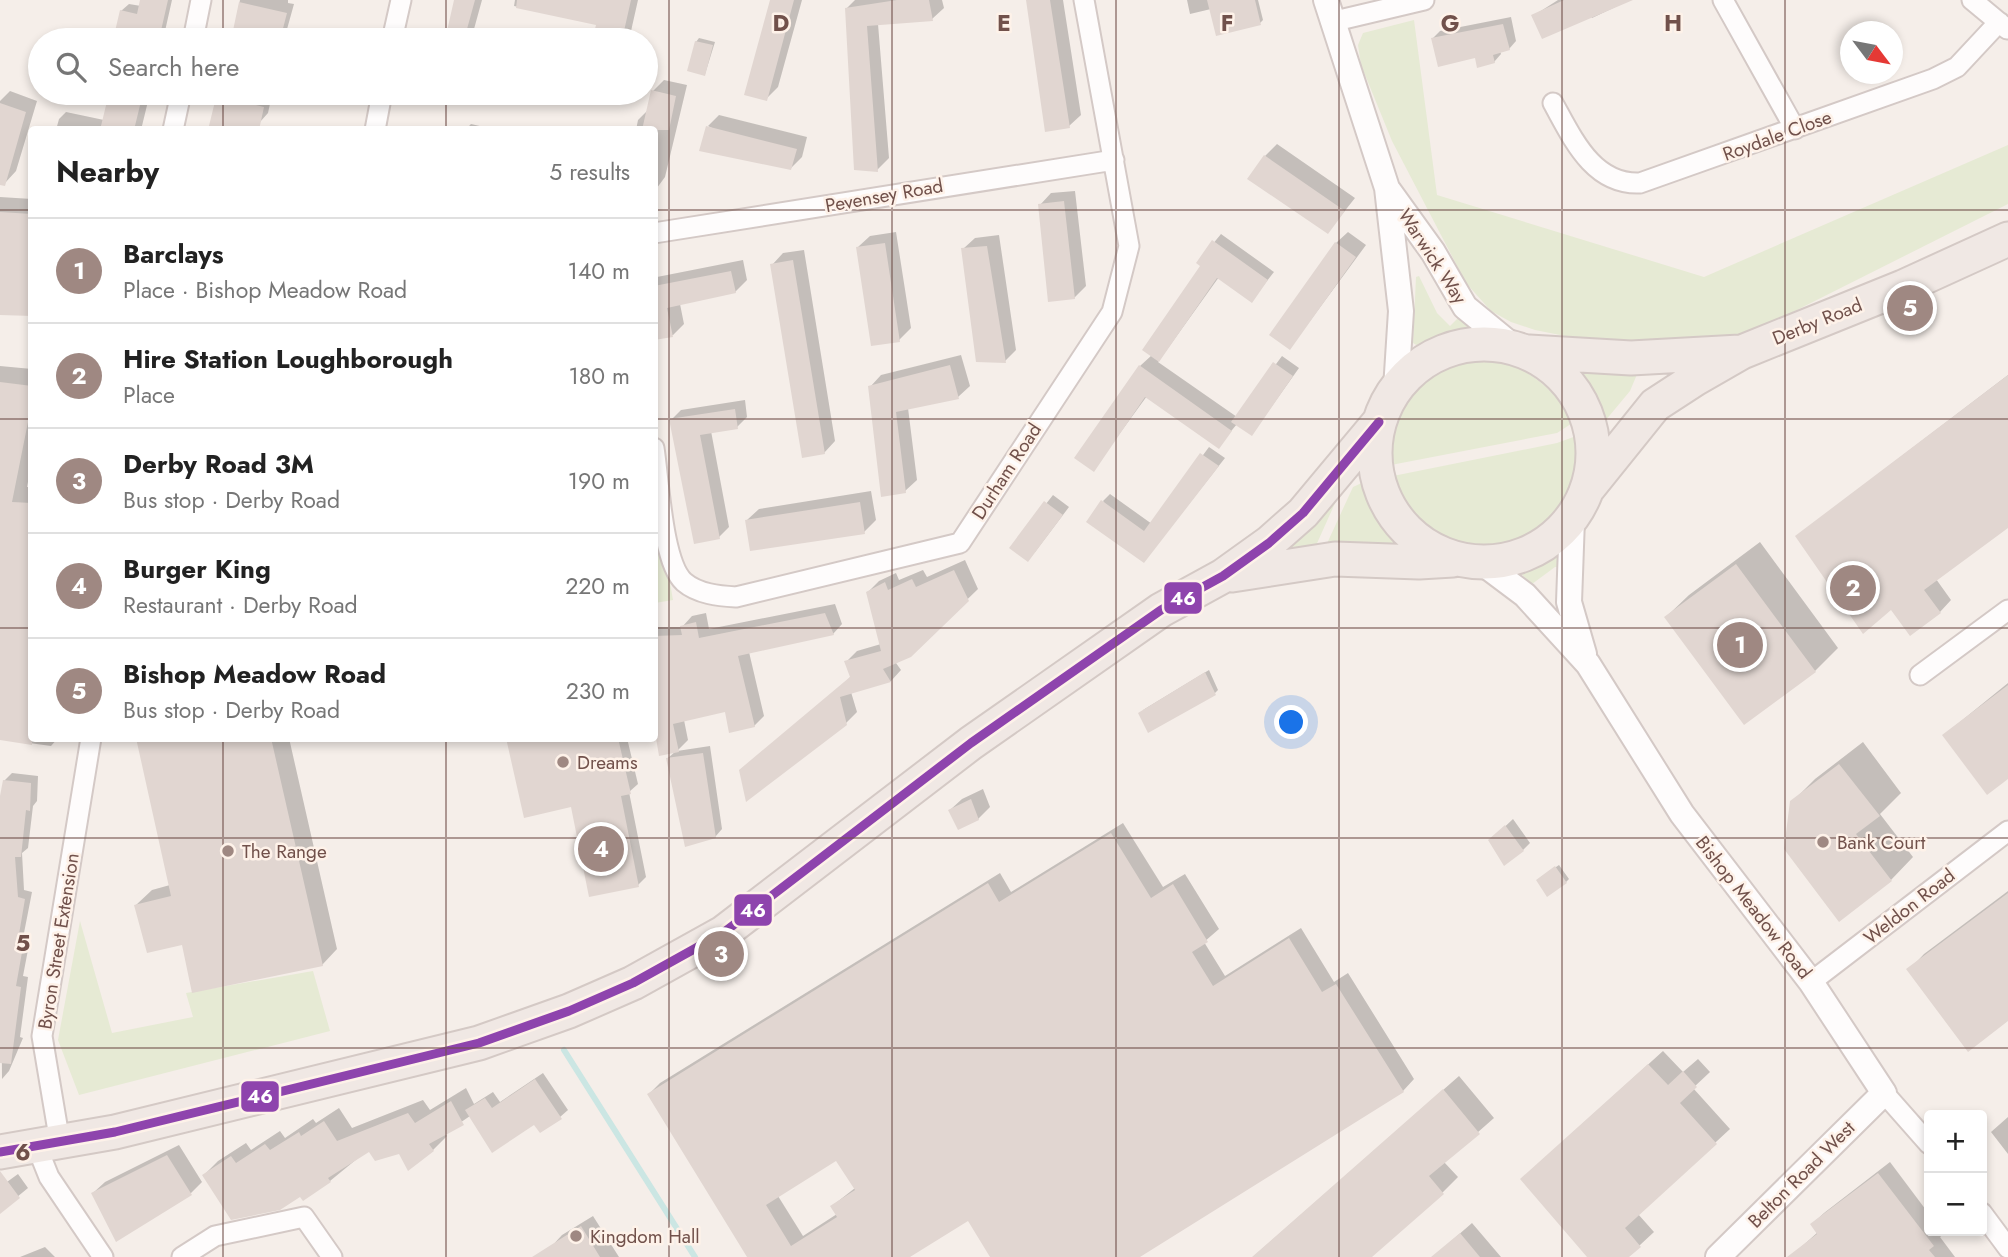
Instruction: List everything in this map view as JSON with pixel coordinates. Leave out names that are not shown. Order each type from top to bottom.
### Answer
[{"type":"highway","name":"Derby Road","points":[[1590,487],[1655,405],[1742,352],[1903,287],[2008,239]]},
{"type":"highway","points":[[0,1153],[48,1145],[479,1043],[569,1011],[633,982],[723,933],[971,743],[1161,610],[1223,576],[1269,543],[1303,513],[1379,422],[1396,388],[1418,365],[1453,348],[1491,343],[1520,350],[1553,368],[1567,382],[1588,418],[1594,458],[1590,487],[1572,519],[1532,551],[1508,559],[1419,562],[1335,559],[1223,576]]},
{"type":"highway","name":"Derby Road","points":[[1520,350],[1631,358],[1742,352]]},
{"type":"highway","points":[[1379,422],[1375,452],[1376,474],[1388,505],[1409,533],[1424,544],[1472,560]]},
{"type":"street","points":[[195,28],[201,0]]},
{"type":"street","points":[[395,28],[401,0]]},
{"type":"street","name":"Durham Road","points":[[658,475],[671,562],[684,582],[711,595],[736,597],[960,543],[1112,312],[1129,246],[1084,0]]},
{"type":"street","points":[[1329,11],[1424,0]]},
{"type":"street","points":[[1723,0],[1795,129]]},
{"type":"street","name":"Roydale Close","points":[[1554,116],[1594,167],[1608,177],[1627,183],[1653,179],[1933,79],[1957,67],[2003,26],[1972,0]]},
{"type":"street","name":"Warwick Way","points":[[1329,11],[1387,188],[1401,311],[1396,388]]},
{"type":"street","points":[[174,126],[178,105]]},
{"type":"street","points":[[375,126],[379,105]]},
{"type":"street","name":"Pevensey Road","points":[[658,232],[1114,160]]},
{"type":"street","name":"Warwick Way","points":[[1387,188],[1433,252],[1465,307],[1520,350]]},
{"type":"street","name":"Bishop Meadow Road","points":[[1572,519],[1569,602],[1588,664]]},
{"type":"street","name":"Bishop Meadow Road","points":[[1472,560],[1525,595],[1588,664],[1682,814],[1811,982],[1884,1093],[1924,1138]]},
{"type":"street","points":[[1920,675],[2008,610]]},
{"type":"street","name":"Byron Street Extension","points":[[90,742],[43,1036],[49,1177],[103,1257]]},
{"type":"street","name":"Weldon Road","points":[[1811,982],[2008,831]]},
{"type":"street","name":"Belton Road West","points":[[1718,1257],[1884,1093]]},
{"type":"street","points":[[182,1257],[215,1236],[304,1217],[327,1256]]},
{"type":"street","points":[[1987,1220],[2008,1248]]},
{"type":"green space","points":[[1414,20],[1437,195],[1704,277],[2008,145],[2008,204],[1735,341],[1600,343],[1535,330],[1511,322],[1491,311],[1466,283],[1392,141],[1361,65],[1358,45],[1363,33]]},
{"type":"green space","points":[[1419,276],[1437,313],[1450,326],[1459,317],[1470,327],[1468,331],[1448,334],[1418,346],[1413,343],[1416,277]]},
{"type":"green space","points":[[1478,357],[1508,363],[1534,377],[1566,409],[1574,422],[1557,433],[1391,465],[1394,423],[1409,390],[1421,377],[1437,367]]},
{"type":"green space","points":[[1584,363],[1638,372],[1630,391],[1602,422],[1577,373]]},
{"type":"green space","points":[[1579,435],[1580,457],[1576,479],[1567,501],[1554,520],[1517,547],[1495,552],[1472,551],[1459,547],[1435,533],[1414,512],[1393,476],[1557,443]]},
{"type":"green space","points":[[1366,481],[1379,511],[1404,547],[1324,550],[1353,487]]},
{"type":"green space","points":[[1340,492],[1314,550],[1278,556]]},
{"type":"green space","points":[[658,513],[673,600],[658,602]]},
{"type":"green space","points":[[1557,550],[1561,555],[1560,567],[1555,567],[1532,584],[1520,573]]},
{"type":"green space","points":[[80,921],[112,1033],[193,1017],[186,993],[313,971],[330,1031],[79,1095],[58,1040]]},
{"type":"building","points":[[140,0],[168,0],[162,28],[116,28],[120,10],[137,14]]},
{"type":"building","points":[[454,0],[475,0],[467,28],[448,28]]},
{"type":"building","points":[[517,0],[631,0],[625,28],[595,28],[596,25],[516,8]]},
{"type":"building","points":[[770,0],[794,0],[767,101],[744,95]]},
{"type":"building","points":[[897,0],[929,0],[933,21],[867,26],[878,172],[854,170],[845,8]]},
{"type":"building","points":[[1026,0],[1050,0],[1070,128],[1045,132]]},
{"type":"building","points":[[1207,0],[1255,0],[1261,25],[1216,36]]},
{"type":"building","points":[[1564,0],[1633,0],[1542,39],[1531,15]]},
{"type":"building","points":[[239,2],[287,13],[283,28],[234,28]]},
{"type":"building","points":[[1503,24],[1510,50],[1493,55],[1495,63],[1477,68],[1475,58],[1438,67],[1431,38]]},
{"type":"building","points":[[695,41],[713,45],[705,76],[687,71]]},
{"type":"building","points":[[658,92],[676,96],[669,130],[658,130],[658,126],[643,126],[648,105],[658,105]]},
{"type":"building","points":[[0,103],[26,112],[5,186],[0,185]]},
{"type":"building","points":[[106,105],[140,105],[135,126],[101,126]]},
{"type":"building","points":[[214,105],[264,107],[260,126],[209,126]]},
{"type":"building","points":[[706,126],[797,149],[791,170],[699,151]]},
{"type":"building","points":[[1264,155],[1345,211],[1328,234],[1247,179]]},
{"type":"building","points":[[1064,201],[1075,299],[1048,302],[1038,204]]},
{"type":"building","points":[[0,212],[28,214],[28,316],[0,315]]},
{"type":"building","points":[[1212,240],[1268,280],[1252,303],[1217,278],[1159,362],[1142,350],[1200,266],[1196,263]]},
{"type":"building","points":[[1335,242],[1356,257],[1290,350],[1269,335]]},
{"type":"building","points":[[885,243],[900,342],[871,346],[856,247]]},
{"type":"building","points":[[987,246],[1006,363],[976,362],[961,248]]},
{"type":"building","points":[[793,260],[825,454],[802,458],[770,264]]},
{"type":"building","points":[[731,271],[736,293],[667,308],[673,337],[658,339],[658,285]]},
{"type":"building","points":[[1273,362],[1293,376],[1252,436],[1231,422]]},
{"type":"building","points":[[950,365],[959,399],[896,412],[906,493],[881,497],[868,386]]},
{"type":"building","points":[[1139,365],[1232,431],[1219,449],[1145,397],[1094,472],[1074,458]]},
{"type":"building","points":[[2008,375],[2008,528],[1924,590],[1941,613],[1910,636],[1891,610],[1863,634],[1795,536]]},
{"type":"building","points":[[0,382],[28,386],[28,422],[12,502],[28,503],[28,742],[32,742],[32,745],[0,740]]},
{"type":"building","points":[[735,409],[738,429],[700,435],[720,539],[694,544],[669,419]]},
{"type":"building","points":[[1200,453],[1219,466],[1144,563],[1086,522],[1101,500],[1144,531]]},
{"type":"building","points":[[1044,501],[1063,515],[1028,562],[1009,548]]},
{"type":"building","points":[[860,502],[865,534],[750,551],[745,520]]},
{"type":"building","points":[[1736,564],[1816,672],[1744,725],[1664,617]]},
{"type":"building","points":[[954,570],[969,601],[911,657],[883,669],[891,682],[840,697],[847,725],[746,802],[739,770],[850,677],[844,661],[881,651],[866,592],[885,582],[888,590],[912,579],[916,587]]},
{"type":"building","points":[[825,613],[834,635],[738,656],[755,727],[729,733],[725,712],[673,724],[679,752],[659,756],[657,742],[658,636],[682,635],[680,626],[696,622],[699,638]]},
{"type":"building","points":[[1205,672],[1216,695],[1148,733],[1138,713]]},
{"type":"building","points":[[2008,685],[2008,779],[1987,795],[1942,735]]},
{"type":"building","points":[[137,742],[272,742],[323,966],[192,993],[182,945],[147,953],[134,905],[171,896]]},
{"type":"building","points":[[507,742],[619,742],[631,794],[621,796],[639,887],[589,897],[571,807],[524,818]]},
{"type":"building","points":[[703,753],[716,838],[685,847],[666,758]]},
{"type":"building","name":"Bank Court","points":[[1839,764],[1880,816],[1856,834],[1892,881],[1839,922],[1784,849],[1790,801]]},
{"type":"building","points":[[3,780],[31,783],[30,811],[26,810],[21,857],[15,857],[18,897],[25,899],[18,940],[24,941],[16,986],[21,987],[11,1064],[0,1063],[0,796]]},
{"type":"building","points":[[971,799],[979,820],[958,830],[948,810]]},
{"type":"building","points":[[1505,825],[1524,851],[1504,866],[1488,840]]},
{"type":"building","points":[[1111,833],[1151,898],[1173,884],[1208,942],[1192,952],[1213,986],[1289,938],[1322,992],[1336,984],[1404,1092],[1140,1257],[990,1257],[968,1221],[910,1257],[747,1257],[647,1094],[988,883],[999,902]],"holes":[[[836,1161],[855,1190],[830,1206],[837,1217],[791,1246],[766,1205]]]},
{"type":"building","points":[[1555,866],[1567,883],[1547,897],[1536,880]]},
{"type":"building","points":[[2008,893],[2008,1021],[1968,1052],[1906,969]]},
{"type":"building","points":[[1648,1064],[1668,1085],[1683,1071],[1697,1087],[1680,1103],[1717,1144],[1625,1228],[1641,1247],[1629,1257],[1587,1257],[1520,1179]]},
{"type":"building","points":[[535,1079],[562,1119],[540,1133],[534,1125],[492,1153],[465,1110],[485,1098],[492,1108]]},
{"type":"building","points":[[1443,1089],[1480,1134],[1429,1176],[1444,1194],[1372,1257],[1252,1257]]},
{"type":"building","points":[[451,1101],[464,1125],[429,1144],[434,1151],[408,1171],[399,1154],[375,1161],[369,1152],[328,1178],[331,1182],[303,1201],[300,1197],[280,1210],[231,1220],[202,1175],[231,1156],[236,1163],[265,1144],[270,1150],[299,1132],[301,1136],[324,1121],[337,1141],[408,1113],[415,1123]]},
{"type":"building","points":[[167,1155],[192,1195],[116,1242],[91,1193]]},
{"type":"building","points":[[0,1171],[20,1198],[0,1214]]},
{"type":"building","points":[[1878,1173],[1934,1246],[1929,1250],[1935,1257],[1787,1257],[1817,1234],[1810,1224]]},
{"type":"building","name":"Kingdom Hall","points":[[581,1226],[600,1257],[532,1257]]},
{"type":"building","points":[[1460,1233],[1480,1257],[1431,1257]]},
{"type":"waterway","points":[[564,1050],[695,1257]]},
{"type":"transit line","name":"46","points":[[0,1152],[115,1132],[479,1043],[569,1011],[633,983],[723,933],[971,743],[1161,610],[1223,576],[1269,543],[1303,513],[1379,422]]},
{"type":"place","name":"Bishop Meadow Road","points":[[1910,308]]},
{"type":"place","name":"Hire Station Loughborough","points":[[1853,588]]},
{"type":"place","name":"Barclays","points":[[1740,645]]},
{"type":"place","name":"Dreams","points":[[563,762]]},
{"type":"place","name":"Bank Court","points":[[1823,842]]},
{"type":"place","name":"Burger King","points":[[601,849]]},
{"type":"place","name":"The Range","points":[[228,851]]},
{"type":"place","name":"Derby Road 3M","points":[[721,954]]},
{"type":"place","name":"Kingdom Hall","points":[[576,1236]]}]
